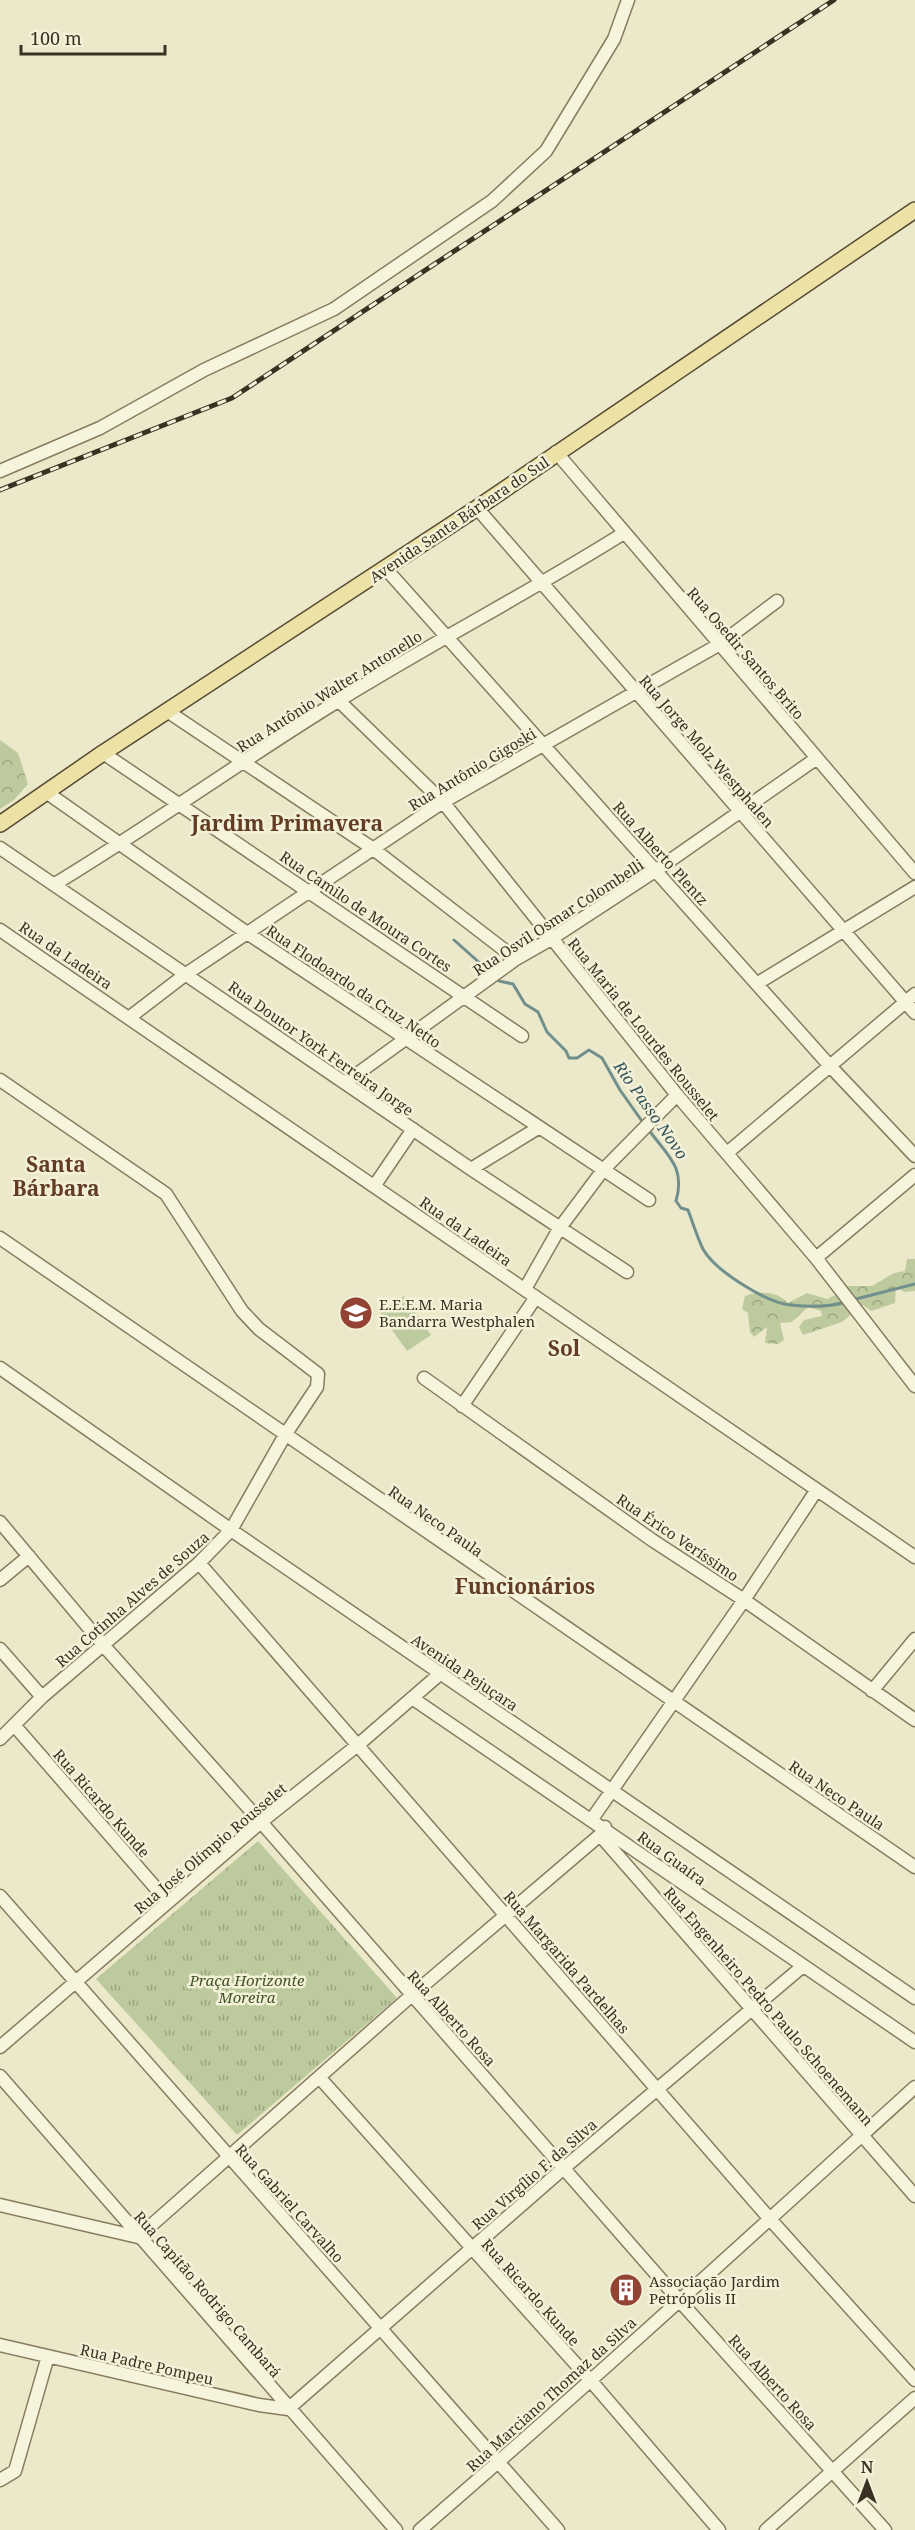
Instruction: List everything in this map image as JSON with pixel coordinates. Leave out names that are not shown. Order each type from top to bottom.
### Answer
[{"type":"main road","name":"Avenida Santa Bárbara do Sul","points":[[0,824],[103,753],[477,508],[556,452],[915,210]]},
{"type":"street","points":[[0,471],[100,429],[204,370],[334,309],[492,201],[546,152],[614,39],[628,0]]},
{"type":"street","name":"Rua Osedir Santos Brito","points":[[556,452],[915,873]]},
{"type":"street","name":"Rua Jorge Molz Westphalen","points":[[477,508],[843,932],[910,998],[915,1013]]},
{"type":"street","name":"Rua Antônio Walter Antonello","points":[[55,884],[182,805],[242,762],[339,700],[446,636],[544,583],[624,533]]},
{"type":"street","name":"Rua Alberto Plentz","points":[[386,569],[830,1066],[915,1156]]},
{"type":"street","name":"Rua Antônio Gigoski","points":[[130,1017],[186,974],[443,802],[720,644],[777,601]]},
{"type":"street","name":"Rua Maria de Lourdes Rousselet","points":[[339,700],[443,802],[677,1095],[816,1258],[915,1386]]},
{"type":"street","points":[[167,711],[372,848],[516,959]]},
{"type":"street","name":"Rua Camilo de Moura Cortes","points":[[103,753],[311,891],[522,1036]]},
{"type":"street","name":"Rua Osvil Osmar Colombelli","points":[[346,1082],[516,959],[551,939],[655,871],[817,758]]},
{"type":"street","name":"Rua Flodoardo da Cruz Netto","points":[[46,792],[247,933],[649,1200]]},
{"type":"street","name":"Rua Doutor York Ferreira Jorge","points":[[0,848],[559,1229],[627,1272]]},
{"type":"street","points":[[758,983],[915,887]]},
{"type":"street","name":"Rua da Ladeira","points":[[0,930],[915,1557]]},
{"type":"street","points":[[727,1153],[910,998]]},
{"type":"street","name":"Rua Cotinha Alves de Souza","points":[[0,1080],[166,1194],[242,1311],[259,1329],[318,1374],[317,1387],[285,1435],[231,1530],[199,1563],[42,1697],[0,1739]]},
{"type":"street","points":[[525,1289],[559,1229],[603,1170],[677,1095]]},
{"type":"street","points":[[471,1169],[538,1128]]},
{"type":"street","points":[[375,1185],[413,1129]]},
{"type":"street","points":[[816,1258],[915,1175]]},
{"type":"street","name":"Rua Neco Paula","points":[[0,1238],[915,1867]]},
{"type":"street","points":[[462,1406],[536,1297]]},
{"type":"street","name":"Avenida Pejuçara","points":[[0,1368],[231,1530],[915,1998]]},
{"type":"street","name":"Rua Érico Veríssimo","points":[[424,1378],[652,1540],[744,1600],[915,1720]]},
{"type":"street","points":[[592,1819],[744,1600],[816,1491]]},
{"type":"street","name":"Rua Alberto Rosa","points":[[0,1522],[104,1646],[565,2167],[678,2299],[885,2530]]},
{"type":"street","points":[[0,1580],[29,1556]]},
{"type":"street","name":"Rua Margarida Pardelhas","points":[[199,1563],[359,1744],[769,2218],[915,2380]]},
{"type":"street","points":[[872,1691],[915,1639]]},
{"type":"street","points":[[0,1649],[42,1697]]},
{"type":"street","name":"Rua José Olímpio Rousselet","points":[[0,2047],[261,1822],[359,1744],[441,1673]]},
{"type":"street","name":"Rua Guaíra","points":[[412,1698],[501,1761],[592,1819],[602,1831],[915,2042]]},
{"type":"street","name":"Rua Ricardo Kunde","points":[[14,1725],[168,1902]]},
{"type":"street","points":[[0,2205],[138,2237],[602,1831]]},
{"type":"street","name":"Rua Engenheiro Pedro Paulo Schoenemann","points":[[602,1831],[753,2010],[915,2196]]},
{"type":"street","name":"Rua Gabriel Carvalho","points":[[0,1896],[558,2530]]},
{"type":"street","name":"Rua Virgílio F. da Silva","points":[[288,2409],[565,2167],[803,1966]]},
{"type":"street","name":"Rua Capitão Rodrigo Cambará","points":[[0,2076],[288,2409],[396,2530]]},
{"type":"street","name":"Rua Ricardo Kunde","points":[[319,2077],[591,2381],[719,2530]]},
{"type":"street","name":"Rua Marciano Thomaz da Silva","points":[[420,2530],[591,2381],[678,2299],[915,2087]]},
{"type":"street","name":"Rua Padre Pompeu","points":[[0,2345],[260,2405],[288,2409]]},
{"type":"street","points":[[5,2478],[15,2471],[48,2356]]},
{"type":"street","points":[[766,2530],[915,2398]]},
{"type":"green space","points":[[0,740],[18,753],[28,784],[14,800],[0,809]]},
{"type":"green space","points":[[907,1259],[915,1259],[915,1291],[904,1292],[896,1286],[895,1303],[871,1311],[863,1305],[842,1322],[803,1335],[799,1327],[804,1320],[822,1316],[821,1311],[808,1307],[792,1322],[780,1323],[784,1340],[778,1344],[765,1343],[767,1327],[754,1337],[750,1332],[748,1313],[742,1309],[745,1296],[768,1293],[788,1303],[807,1293],[827,1299],[840,1293],[846,1286],[872,1286],[894,1273],[905,1271]]},
{"type":"green space","points":[[404,1296],[431,1335],[407,1351],[380,1313]]},
{"type":"green space","name":"Praça Horizonte Moreira","points":[[258,1841],[397,1998],[237,2135],[96,1979]]},
{"type":"waterway","name":"Rio Passo Novo","points":[[454,940],[491,973]]},
{"type":"waterway","name":"Rio Passo Novo","points":[[495,977],[499,981],[513,984],[525,1004],[538,1012],[547,1032],[566,1051],[569,1058],[577,1058],[589,1050],[602,1058],[620,1090],[644,1124]]},
{"type":"waterway","name":"Rio Passo Novo","points":[[648,1129],[668,1154],[677,1170],[679,1179],[676,1201],[681,1208],[688,1210],[703,1249],[718,1267],[756,1292],[781,1303],[811,1306],[846,1302]]},
{"type":"waterway","name":"Rio Passo Novo","points":[[852,1300],[915,1284]]},
{"type":"railway","points":[[0,490],[232,398],[834,0]]},
{"type":"place","name":"E.E.E.M. Maria Bandarra Westphalen","points":[[356,1313]]},
{"type":"place","name":"Associação Jardim Petrópolis II","points":[[626,2290]]},
{"type":"district","name":"Jardim Primavera","points":[[287,823]]},
{"type":"district","name":"Santa Bárbara","points":[[56,1176]]},
{"type":"district","name":"Sol","points":[[564,1348]]},
{"type":"district","name":"Funcionários","points":[[525,1586]]}]
